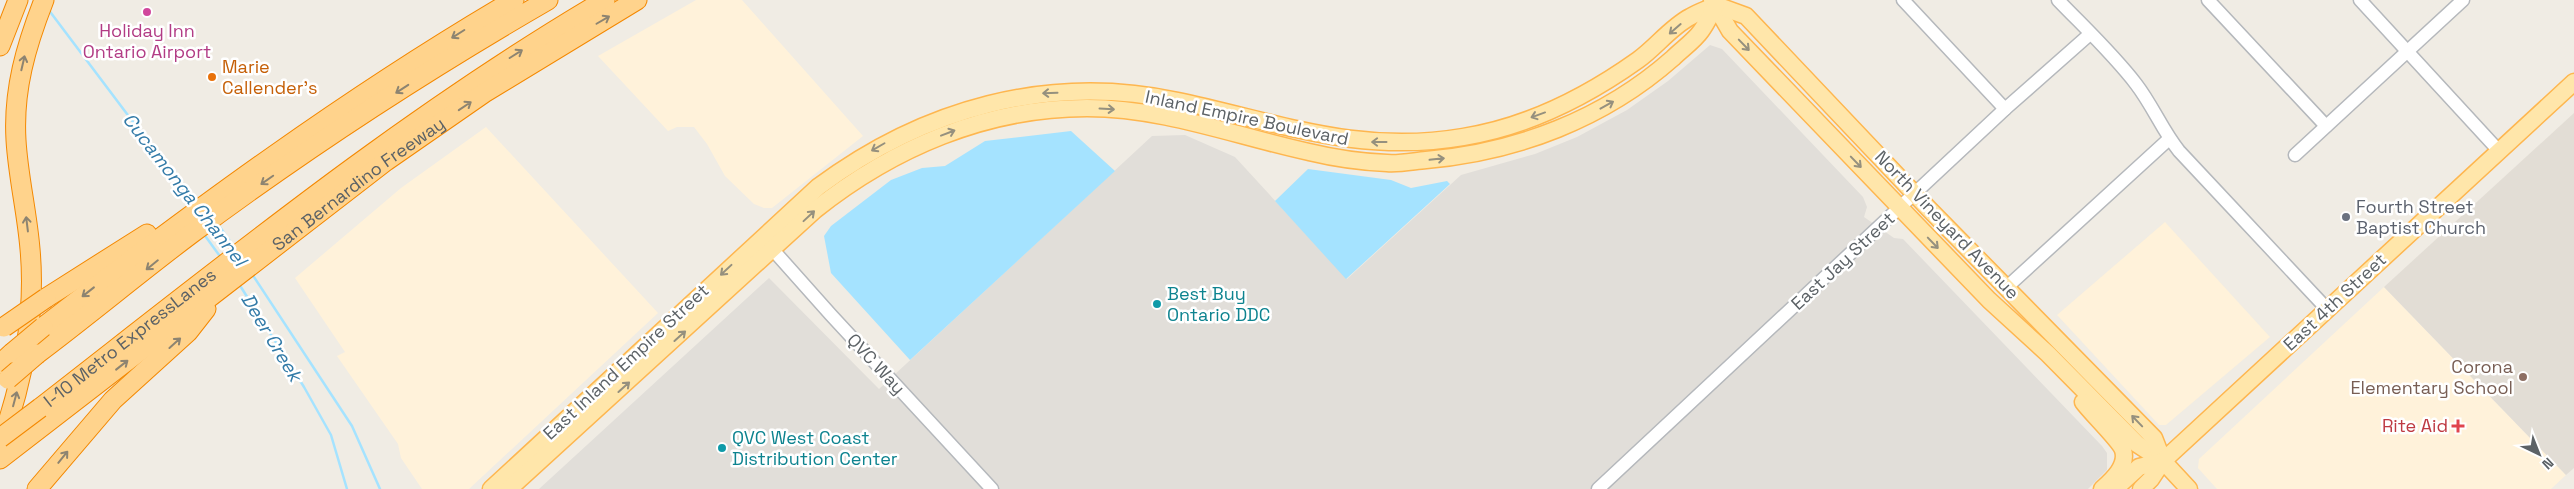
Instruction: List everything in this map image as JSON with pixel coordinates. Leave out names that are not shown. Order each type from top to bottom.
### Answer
[{"type":"highway","points":[[0,445],[19,385],[30,296],[30,249],[17,155],[16,120],[22,66],[44,0]]},
{"type":"highway","points":[[5,370],[43,328],[310,129],[514,0]]},
{"type":"highway","points":[[215,199],[312,148],[428,72],[548,0]]},
{"type":"highway","points":[[253,253],[430,111],[499,64],[605,0]]},
{"type":"highway","name":"San Bernardino Freeway","points":[[0,458],[253,253],[429,130],[527,66],[636,0]]},
{"type":"highway","points":[[0,46],[17,1]]},
{"type":"highway","points":[[2,329],[46,298],[183,223]]},
{"type":"highway","points":[[5,370],[37,354],[183,223]]},
{"type":"highway","points":[[37,489],[113,400],[188,332],[221,278]]},
{"type":"highway","name":"I-10 Metro ExpressLanes","points":[[0,438],[221,278]]},
{"type":"main road","name":"North Vineyard Avenue","points":[[1714,3],[1746,16],[1915,193],[2154,438],[2163,461]]},
{"type":"main road","name":"North Vineyard Avenue","points":[[1714,3],[1730,31],[1988,300],[2073,380],[2137,444],[2163,461],[2189,489]]},
{"type":"main road","name":"Inland Empire Boulevard","points":[[762,237],[818,187],[852,162],[921,125],[978,106],[1041,94],[1094,92],[1177,100],[1313,134],[1369,142],[1421,142],[1463,137],[1503,128],[1546,113],[1584,94],[1646,54],[1688,17],[1714,3]]},
{"type":"main road","name":"Inland Empire Boulevard","points":[[774,250],[849,183],[904,151],[966,126],[1026,113],[1086,108],[1143,112],[1211,126],[1309,152],[1389,164],[1467,155],[1521,143],[1577,121],[1626,94],[1699,34],[1714,3]]},
{"type":"main road","name":"East 4th Street","points":[[2141,489],[2151,479],[2163,461],[2574,82]]},
{"type":"main road","name":"East Inland Empire Street","points":[[491,489],[762,237]]},
{"type":"main road","name":"East Inland Empire Street","points":[[509,489],[774,250]]},
{"type":"main road","points":[[1988,300],[2009,306],[2052,346],[2059,350],[2069,350]]},
{"type":"main road","points":[[2073,380],[2078,397],[2123,450],[2123,461],[2116,476],[2102,489]]},
{"type":"main road","name":"East 4th Street","points":[[2115,489],[2140,466],[2163,461]]},
{"type":"street","points":[[1903,0],[2005,109]]},
{"type":"street","points":[[2058,0],[2142,92],[2169,139],[2327,309]]},
{"type":"street","points":[[2208,0],[2326,126]]},
{"type":"street","points":[[2360,0],[2499,151]]},
{"type":"street","points":[[2295,155],[2463,0]]},
{"type":"street","name":"East Jay Street","points":[[1598,489],[2005,109],[2090,34]]},
{"type":"street","points":[[2006,287],[2169,139]]},
{"type":"street","name":"QVC Way","points":[[762,237],[831,316],[992,489]]},
{"type":"shaded area","points":[[696,0],[742,0],[863,136],[772,208],[764,208],[754,204],[725,176],[707,144],[694,127],[677,127],[668,131],[598,56]]},
{"type":"shaded area","points":[[1710,45],[1722,49],[1863,197],[1867,207],[1864,217],[1894,238],[1903,239],[2102,446],[2107,453],[2107,470],[2088,489],[539,489],[769,278],[879,389],[1152,136],[1185,135],[1235,157],[1347,279],[1461,175],[1535,154],[1577,137],[1627,110],[1668,81]]},
{"type":"shaded area","name":"Corona Elementary School","points":[[2574,113],[2574,468],[2566,475],[2384,287]]},
{"type":"shaded area","points":[[486,127],[658,313],[469,489],[422,489],[401,458],[398,444],[337,356],[345,352],[295,278],[401,188]]},
{"type":"shaded area","points":[[2165,222],[2270,337],[2166,425],[2159,425],[2057,315]]},
{"type":"shaded area","points":[[2384,287],[2566,475],[2551,489],[2217,489],[2198,468],[2199,459]]},
{"type":"water","points":[[1071,131],[1115,171],[910,360],[831,273],[824,236],[831,226],[891,180],[922,168],[945,166],[985,141]]},
{"type":"water","points":[[1308,169],[1391,180],[1411,188],[1447,181],[1450,184],[1346,279],[1275,201]]},
{"type":"waterway","name":"Cucamonga Channel","points":[[48,9],[185,191],[197,203]]},
{"type":"waterway","name":"Deer Creek","points":[[186,194],[192,207]]},
{"type":"waterway","name":"Cucamonga Channel","points":[[217,223],[234,247]]},
{"type":"waterway","name":"Deer Creek","points":[[203,233],[222,259]]},
{"type":"waterway","name":"Cucamonga Channel","points":[[252,274],[352,426],[380,489]]},
{"type":"waterway","name":"Deer Creek","points":[[239,284],[304,387],[331,435],[347,489]]},
{"type":"place","name":"Holiday Inn Ontario Airport","points":[[147,12]]},
{"type":"place","name":"Marie Callender's","points":[[212,77]]},
{"type":"place","name":"Fourth Street Baptist Church","points":[[2346,217]]},
{"type":"place","name":"Best Buy Ontario DDC","points":[[1157,304]]},
{"type":"place","name":"Corona Elementary School","points":[[2523,377]]},
{"type":"place","name":"Rite Aid","points":[[2458,426]]},
{"type":"place","name":"QVC West Coast Distribution Center","points":[[722,448]]}]
